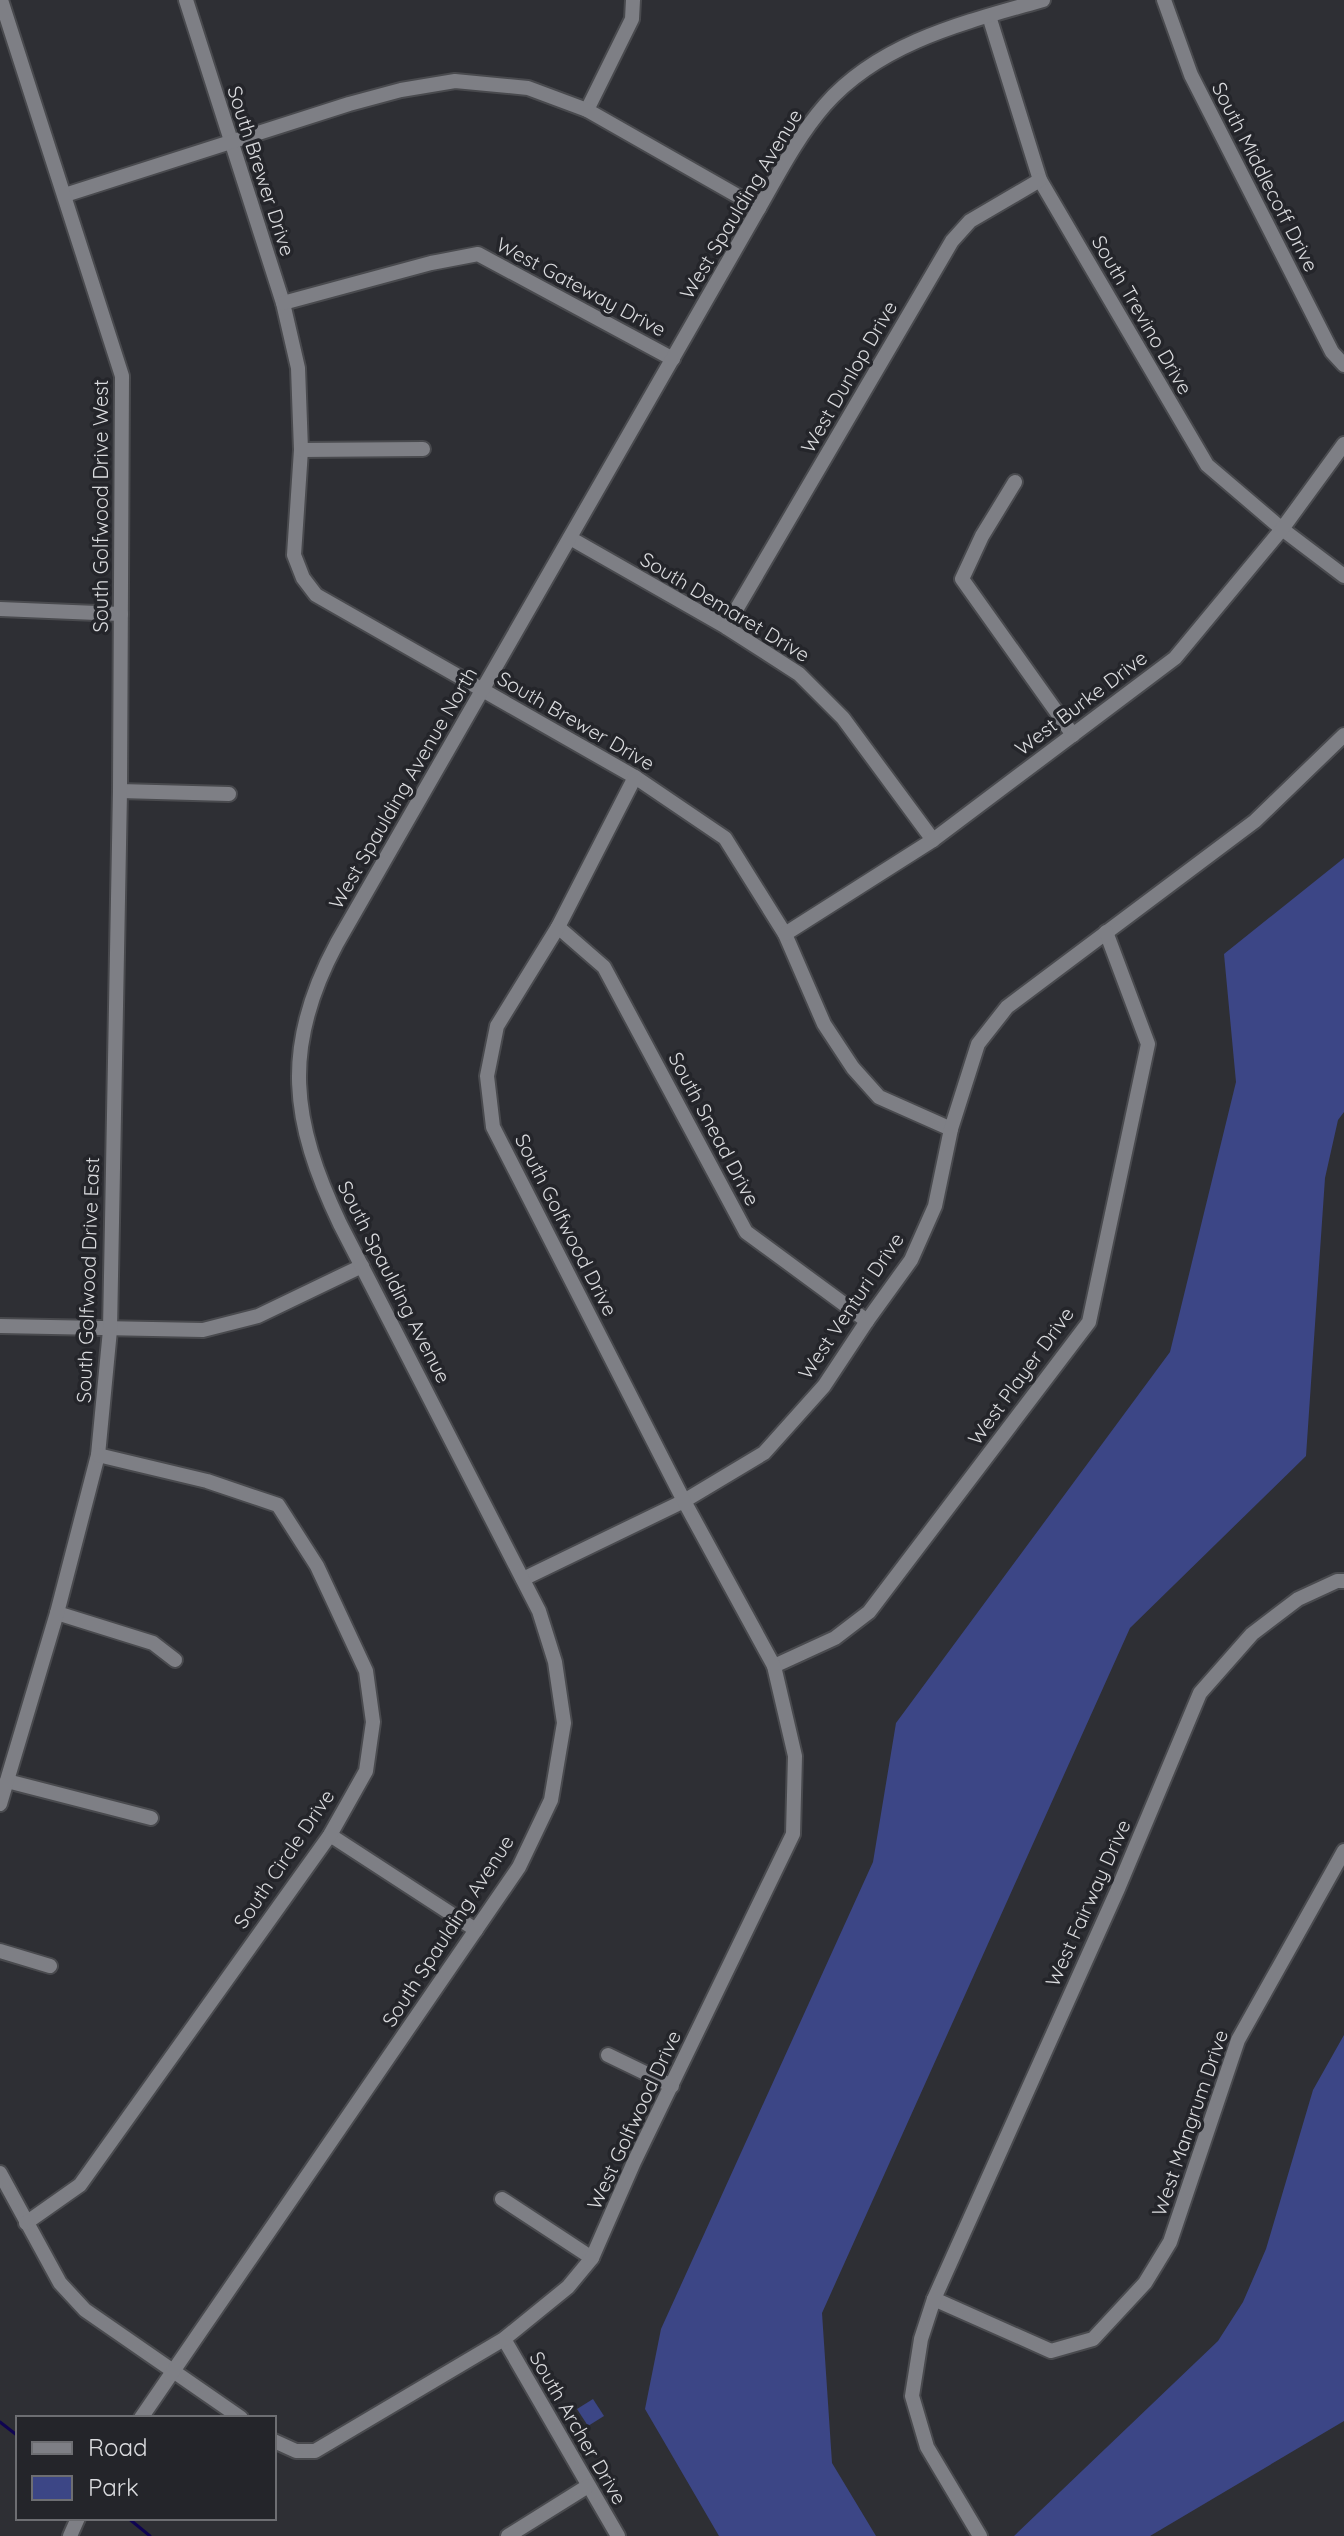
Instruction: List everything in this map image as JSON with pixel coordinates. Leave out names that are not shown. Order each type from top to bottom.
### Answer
[{"type":"street","name":"South Golfwood Drive West","points":[[1,0],[122,376],[120,791]]},
{"type":"street","name":"South Brewer Drive","points":[[186,0],[283,303],[298,368],[301,450],[294,555],[303,578],[316,595],[635,777],[725,838],[785,934],[824,1024],[853,1068],[879,1097],[951,1129]]},
{"type":"street","points":[[587,110],[632,19],[633,0]]},
{"type":"street","name":"West Spaulding Avenue","points":[[570,538],[759,208],[811,123],[833,96],[858,74],[914,42],[1043,0]]},
{"type":"street","name":"South Middlecoff Drive","points":[[1164,0],[1191,75],[1332,352],[1344,365]]},
{"type":"street","name":"South Trevino Drive","points":[[989,16],[1040,180],[1207,465],[1282,529],[1344,576]]},
{"type":"street","points":[[65,195],[229,141],[401,90],[455,81],[528,88],[587,110],[759,208]]},
{"type":"street","name":"West Dunlop Drive","points":[[726,627],[952,241],[970,221],[1040,180]]},
{"type":"street","name":"West Gateway Drive","points":[[283,303],[431,263],[478,254],[673,359]]},
{"type":"street","name":"West Burke Drive","points":[[785,934],[933,840],[1175,658],[1282,529],[1344,444]]},
{"type":"street","points":[[301,450],[423,449]]},
{"type":"street","points":[[1015,482],[982,536],[962,579],[1073,735]]},
{"type":"street","name":"South Demaret Drive","points":[[570,538],[726,627],[799,674],[843,718],[933,840]]},
{"type":"street","name":"West Spaulding Avenue North","points":[[298,1068],[308,1011],[328,960],[570,538]]},
{"type":"street","points":[[0,609],[121,614]]},
{"type":"street","name":"West Venturi Drive","points":[[523,1579],[684,1501],[764,1453],[824,1386],[911,1260],[935,1206],[951,1129],[978,1044],[1007,1007],[1255,821],[1344,735]]},
{"type":"street","name":"South Golfwood Drive","points":[[635,777],[558,927],[497,1026],[487,1076],[493,1127],[684,1501],[761,1640]]},
{"type":"street","points":[[120,791],[229,794]]},
{"type":"street","name":"South Golfwood Drive East","points":[[0,1804],[57,1613],[98,1455],[110,1330],[120,791]]},
{"type":"street","name":"South Snead Drive","points":[[558,927],[604,967],[746,1232],[867,1321]]},
{"type":"street","name":"West Player Drive","points":[[774,1666],[835,1638],[869,1612],[1089,1322],[1148,1044],[1106,932]]},
{"type":"street","name":"South Spaulding Avenue","points":[[142,2416],[519,1867],[551,1800],[564,1723],[555,1662],[539,1611],[324,1190],[301,1117],[298,1068]]},
{"type":"street","points":[[0,1326],[203,1330],[258,1316],[362,1266]]},
{"type":"street","name":"South Circle Drive","points":[[26,2223],[80,2185],[330,1835],[366,1771],[373,1722],[366,1671],[317,1566],[278,1505],[207,1481],[98,1455]]},
{"type":"street","name":"West Fairway Drive","points":[[980,2536],[927,2447],[912,2396],[921,2339],[934,2299],[1110,1906],[1200,1693],[1252,1634],[1298,1599],[1337,1581],[1344,1581]]},
{"type":"street","points":[[57,1613],[153,1643],[175,1660]]},
{"type":"street","name":"West Golfwood Drive","points":[[276,2442],[296,2451],[315,2451],[504,2339],[568,2287],[592,2258],[634,2162],[793,1834],[795,1756],[774,1666],[761,1640]]},
{"type":"street","points":[[7,1781],[151,1818]]},
{"type":"street","points":[[330,1835],[476,1930]]},
{"type":"street","name":"West Mangrum Drive","points":[[934,2299],[1051,2351],[1093,2339],[1145,2283],[1170,2242],[1238,2040],[1344,1851]]},
{"type":"street","points":[[0,1951],[50,1966]]},
{"type":"street","points":[[608,2055],[672,2086]]},
{"type":"street","points":[[0,2173],[60,2283],[85,2310],[238,2416]]},
{"type":"street","points":[[502,2199],[592,2258]]},
{"type":"street","name":"South Archer Drive","points":[[504,2339],[618,2536]]},
{"type":"street","points":[[508,2536],[588,2486]]},
{"type":"green space","points":[[1344,858],[1344,1112],[1338,1120],[1325,1178],[1306,1456],[1130,1628],[822,2313],[832,2463],[876,2536],[719,2536],[645,2409],[661,2329],[873,1862],[896,1723],[1170,1352],[1236,1082],[1224,954]]},
{"type":"green space","points":[[1344,2035],[1344,2421],[1150,2536],[1014,2536],[1218,2341],[1243,2302],[1266,2249],[1313,2090]]},
{"type":"green space","points":[[593,2399],[604,2416],[588,2426],[577,2409]]},
{"type":"waterway","points":[[0,2422],[16,2434]]},
{"type":"waterway","points":[[130,2520],[150,2536]]}]
